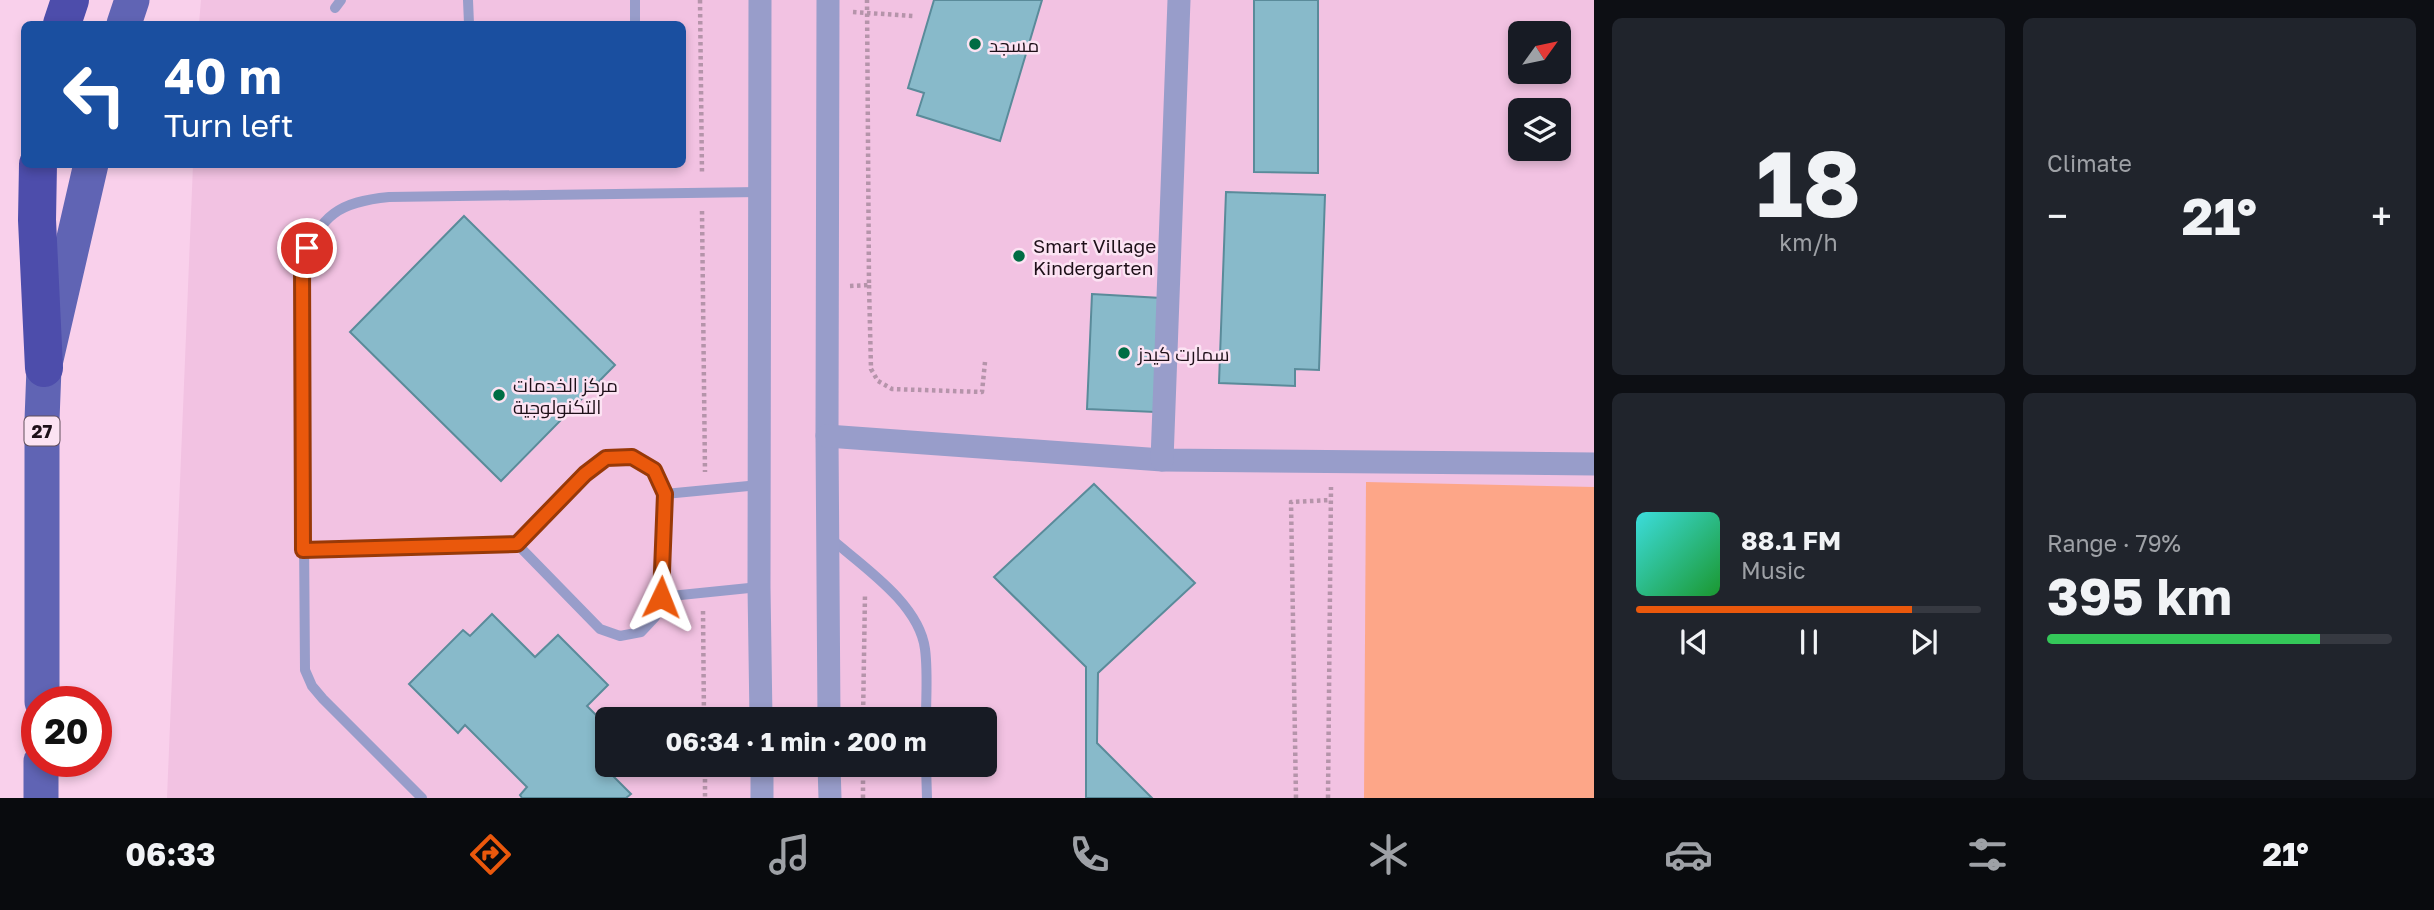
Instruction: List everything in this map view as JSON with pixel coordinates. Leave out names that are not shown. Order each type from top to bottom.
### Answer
[{"type":"highway","points":[[63,21],[69,0]]},
{"type":"highway","name":"27","points":[[38,168],[37,220],[44,368]]},
{"type":"main road","points":[[125,21],[132,0]]},
{"type":"main road","name":"27","points":[[42,686],[44,368],[90,168]]},
{"type":"main road","points":[[41,777],[41,798]]},
{"type":"street","points":[[760,0],[761,707]]},
{"type":"street","points":[[1162,460],[1179,0]]},
{"type":"street","points":[[828,5],[829,707]]},
{"type":"street","points":[[827,436],[1162,460],[1594,464]]},
{"type":"street","points":[[762,777],[762,798]]},
{"type":"street","points":[[830,777],[830,798]]},
{"type":"lane","points":[[468,0],[469,21]]},
{"type":"lane","points":[[635,0],[635,21]]},
{"type":"lane","points":[[422,798],[312,686],[305,670],[302,261],[313,234],[333,213],[359,200],[388,197],[759,192]]},
{"type":"lane","points":[[303,550],[517,544],[585,474],[606,458],[632,457],[654,470],[665,494],[661,597],[655,617],[641,632],[620,636],[600,629],[517,544]]},
{"type":"lane","points":[[665,494],[759,485]]},
{"type":"lane","points":[[828,535],[911,612],[925,649],[926,707]]},
{"type":"lane","points":[[661,597],[759,587]]},
{"type":"lane","points":[[926,777],[927,798]]},
{"type":"path","points":[[700,0],[705,490]]},
{"type":"path","points":[[867,0],[871,369],[878,381],[892,389],[982,392],[985,362]]},
{"type":"path","points":[[828,5],[868,13],[913,16]]},
{"type":"path","points":[[827,287],[869,285]]},
{"type":"path","points":[[1328,798],[1331,461]]},
{"type":"path","points":[[1296,798],[1291,502],[1331,500]]},
{"type":"path","points":[[863,707],[865,568]]},
{"type":"path","points":[[702,593],[704,707]]},
{"type":"path","points":[[705,777],[705,798]]},
{"type":"path","points":[[863,777],[863,798]]},
{"type":"shaded area","points":[[201,0],[1594,0],[1594,798],[167,798],[193,168],[686,168],[686,21],[199,21]]},
{"type":"shaded area","points":[[1366,482],[1594,487],[1594,798],[1364,798]]},
{"type":"building","name":"مسجد","points":[[934,0],[1042,0],[1000,141],[917,115],[924,93],[908,88]]},
{"type":"building","points":[[1254,0],[1318,0],[1318,173],[1254,172]]},
{"type":"building","points":[[1226,192],[1325,195],[1319,370],[1295,369],[1295,386],[1219,383]]},
{"type":"building","name":"مركز الخدمات التكنولوجية","points":[[464,216],[615,365],[501,481],[350,332]]},
{"type":"building","name":"سمارت كيدز","points":[[1092,294],[1161,298],[1155,412],[1087,409]]},
{"type":"building","points":[[1094,484],[1195,583],[1098,673],[1097,743],[1152,798],[1086,798],[1086,667],[994,577]]},
{"type":"building","points":[[492,614],[535,657],[558,635],[608,685],[587,706],[595,714],[595,777],[614,777],[631,794],[626,798],[522,798],[520,795],[527,787],[465,725],[458,733],[409,684],[463,630],[470,636]]},
{"type":"place","name":"مسجد","points":[[975,44]]},
{"type":"place","name":"Smart Village Kindergarten","points":[[1019,256]]},
{"type":"place","name":"سمارت كيدز","points":[[1124,353]]},
{"type":"place","name":"مركز الخدمات التكنولوجية","points":[[499,395]]},
{"type":"route","points":[[307,248],[302,261],[303,550],[517,544],[585,474],[606,458],[632,457],[654,470],[665,494],[661,597]]}]
